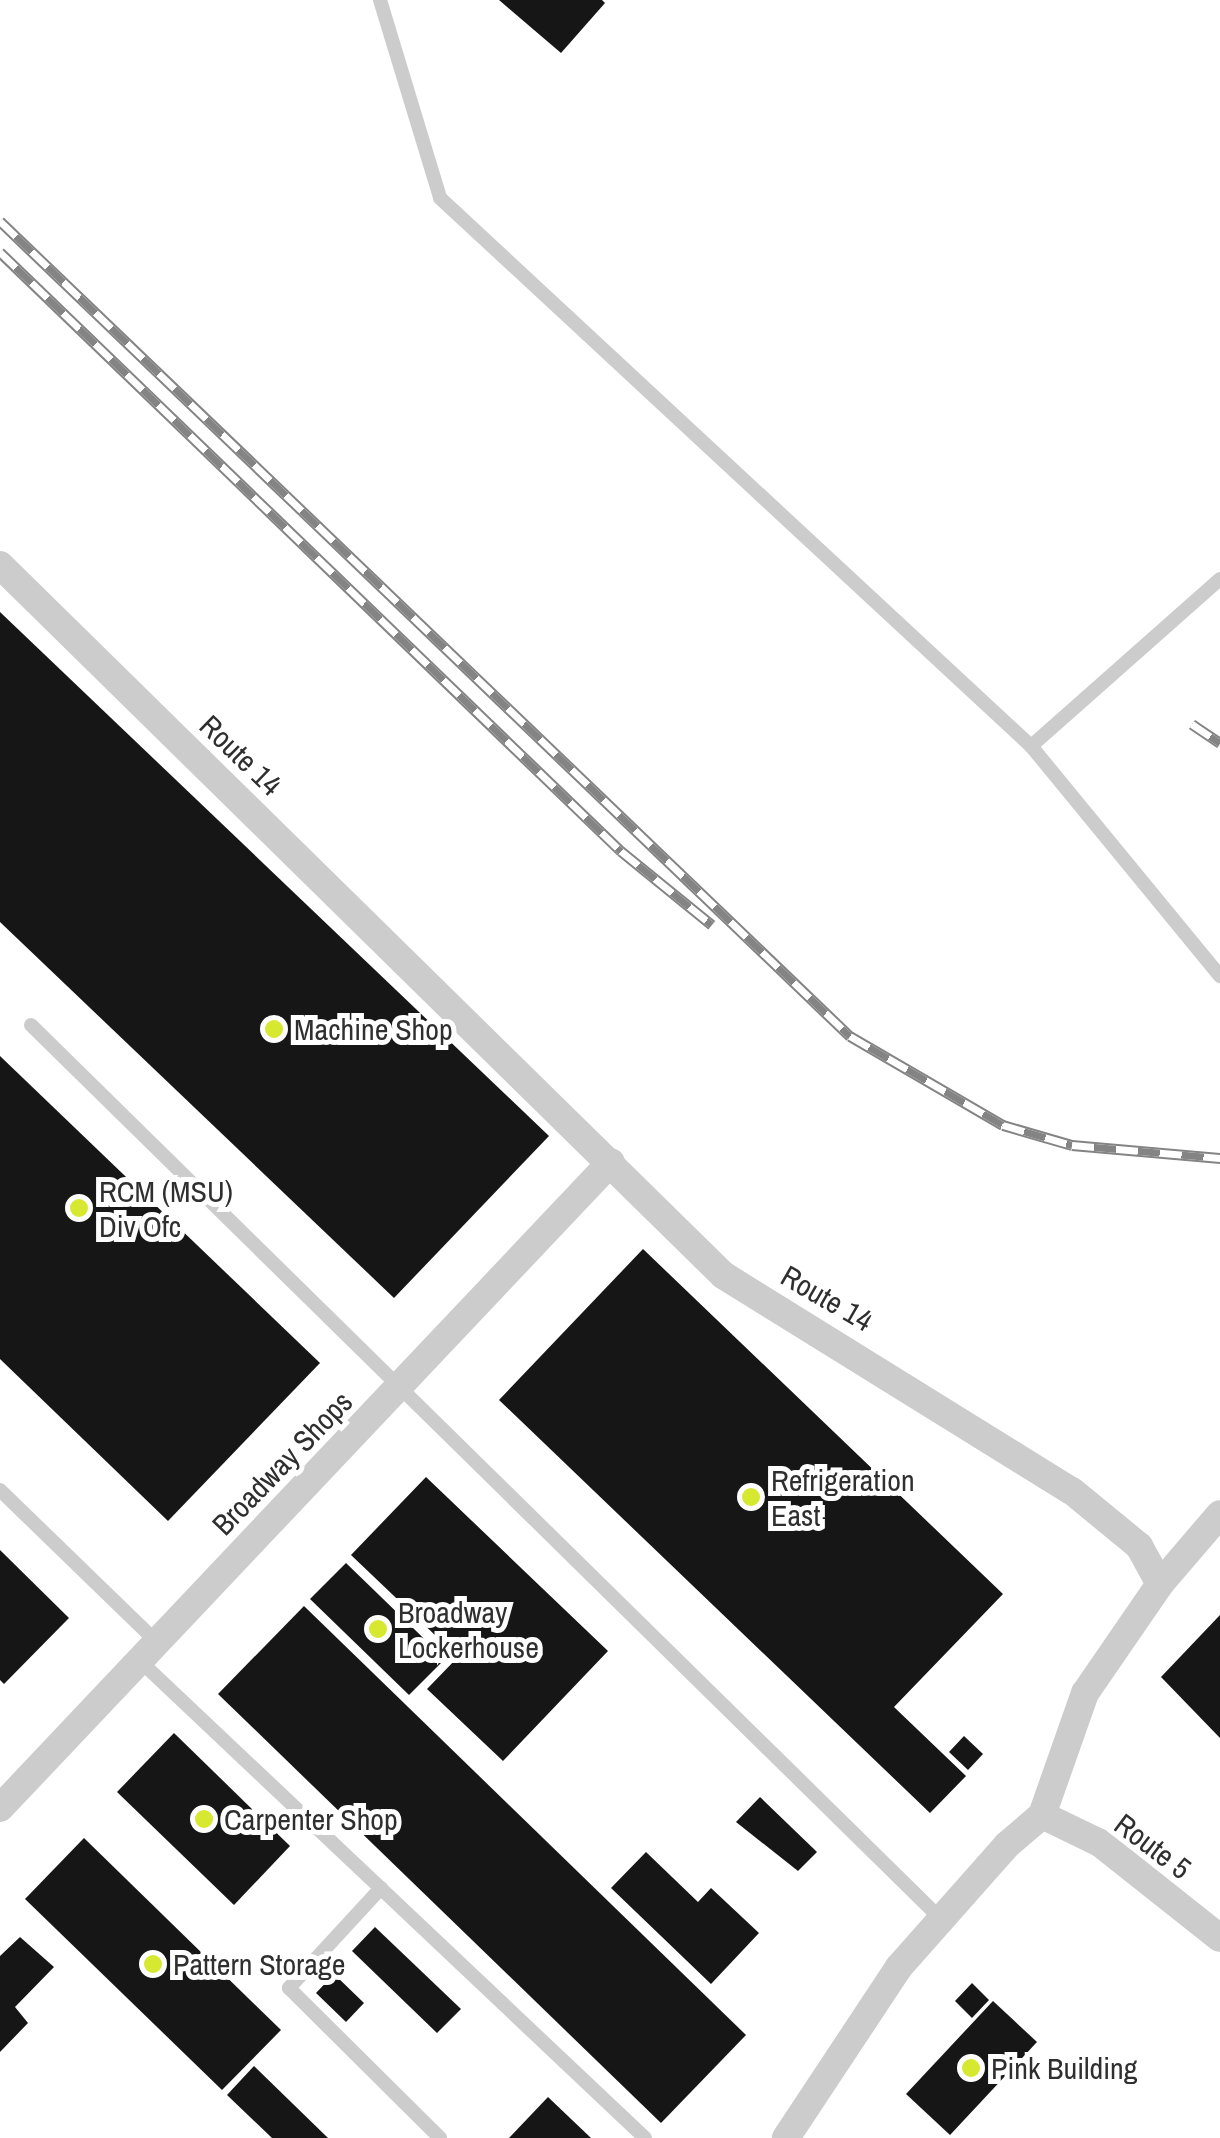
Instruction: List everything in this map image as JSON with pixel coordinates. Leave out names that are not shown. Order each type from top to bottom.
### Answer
[{"type":"street","name":"Route 14","points":[[0,565],[723,1275],[1072,1491],[1139,1546],[1160,1584]]},
{"type":"street","name":"Broadway Shops","points":[[0,1808],[611,1162]]},
{"type":"street","points":[[786,2138],[899,1967],[1042,1815],[1085,1693],[1160,1584],[1220,1514]]},
{"type":"street","name":"Route 5","points":[[1042,1815],[1100,1844],[1220,1938]]},
{"type":"lane","points":[[380,0],[440,198],[1032,746],[1220,976]]},
{"type":"lane","points":[[1032,746],[1220,580]]},
{"type":"lane","points":[[31,1025],[942,1920]]},
{"type":"lane","points":[[0,1490],[148,1651],[380,1888],[645,2138]]},
{"type":"lane","points":[[380,1888],[289,1988],[440,2138]]},
{"type":"building","points":[[499,0],[602,0],[605,3],[561,53]]},
{"type":"building","name":"Machine Shop","points":[[0,612],[549,1136],[394,1298],[0,922]]},
{"type":"building","name":"RCM (MSU) Div Ofc","points":[[0,1056],[320,1363],[168,1521],[0,1359]]},
{"type":"building","name":"Refrigeration East","points":[[643,1249],[1003,1594],[894,1707],[966,1776],[930,1813],[499,1400]]},
{"type":"building","points":[[426,1477],[608,1651],[503,1761],[427,1689],[458,1657],[351,1555]]},
{"type":"building","points":[[0,1550],[69,1618],[4,1684],[0,1680]]},
{"type":"building","name":"Broadway Lockerhouse","points":[[346,1563],[445,1659],[409,1695],[310,1599]]},
{"type":"building","points":[[304,1606],[746,2035],[661,2123],[218,1694]]},
{"type":"building","points":[[1220,1615],[1220,1738],[1161,1677]]},
{"type":"building","name":"Carpenter Shop","points":[[174,1733],[290,1846],[234,1905],[117,1792]]},
{"type":"building","points":[[964,1736],[983,1754],[968,1770],[949,1752]]},
{"type":"building","points":[[760,1797],[817,1852],[798,1871],[736,1822]]},
{"type":"building","name":"Pattern Storage","points":[[84,1838],[281,2030],[222,2090],[25,1899]]},
{"type":"building","points":[[646,1852],[698,1902],[711,1888],[759,1933],[711,1984],[611,1888]]},
{"type":"building","points":[[375,1927],[461,2009],[437,2033],[352,1951]]},
{"type":"building","points":[[20,1937],[54,1967],[15,2007],[28,2023],[0,2052],[0,1956]]},
{"type":"building","points":[[334,1974],[364,2003],[346,2022],[316,1993]]},
{"type":"building","points":[[972,1983],[989,2000],[972,2018],[955,2001]]},
{"type":"building","name":"Pink Building","points":[[993,2001],[1037,2042],[950,2135],[906,2094]]},
{"type":"building","points":[[254,2066],[328,2138],[272,2138],[227,2095]]},
{"type":"building","points":[[548,2097],[591,2138],[509,2138]]},
{"type":"railway","points":[[0,221],[850,1036],[1003,1125],[1072,1145],[1220,1158]]},
{"type":"railway","points":[[0,252],[621,851],[712,925]]},
{"type":"railway","points":[[1192,724],[1220,743]]},
{"type":"place","name":"Machine Shop","points":[[274,1029]]},
{"type":"place","name":"RCM (MSU) Div Ofc","points":[[79,1208]]},
{"type":"place","name":"Refrigeration East","points":[[751,1497]]},
{"type":"place","name":"Broadway Lockerhouse","points":[[378,1629]]},
{"type":"place","name":"Carpenter Shop","points":[[204,1819]]},
{"type":"place","name":"Pattern Storage","points":[[153,1964]]},
{"type":"place","name":"Pink Building","points":[[971,2068]]}]
